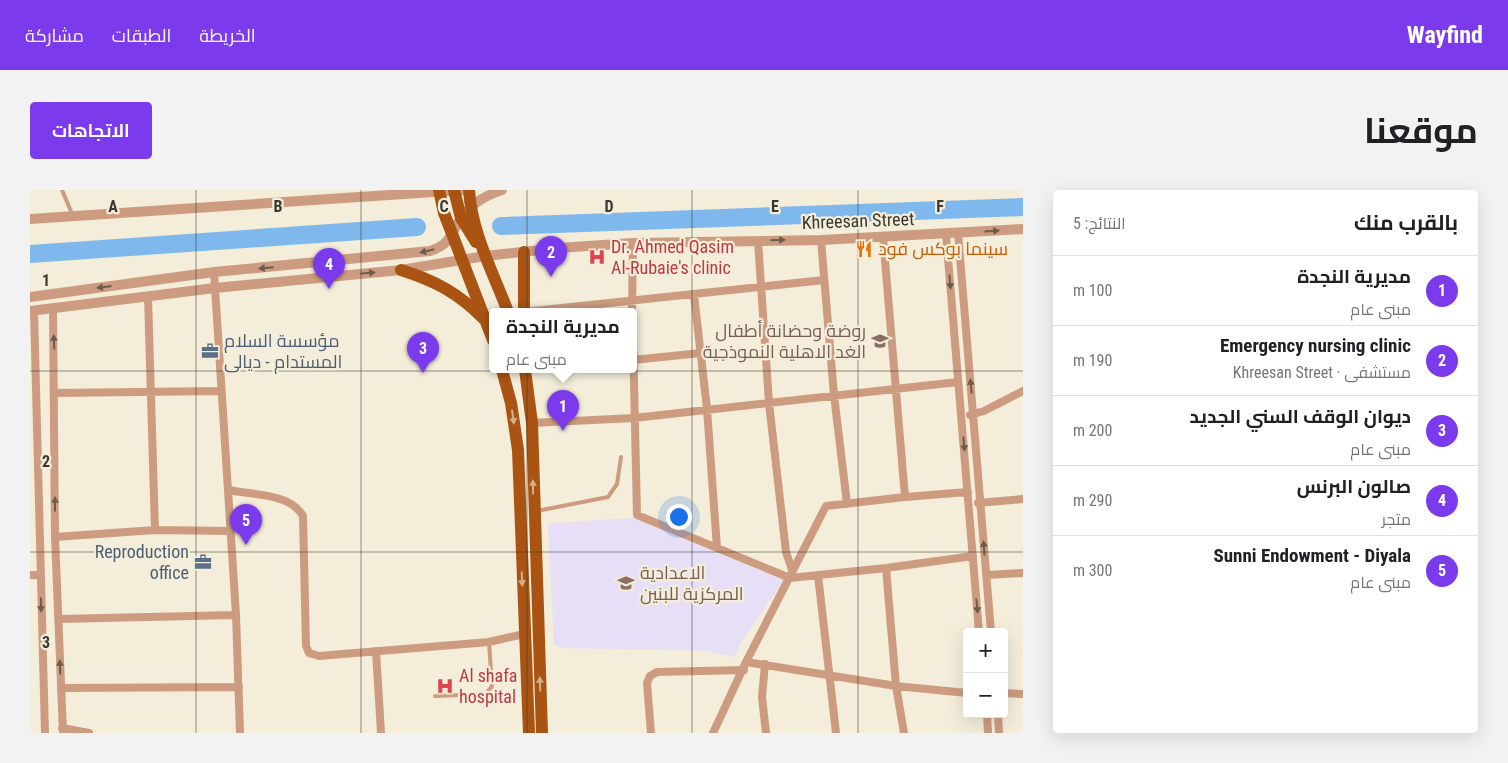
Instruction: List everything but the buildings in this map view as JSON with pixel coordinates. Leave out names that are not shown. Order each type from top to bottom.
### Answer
[{"type":"main road","points":[[457,190],[461,218],[484,256]]},
{"type":"main road","points":[[469,190],[470,208],[484,256],[506,308]]},
{"type":"main road","points":[[439,191],[462,260],[489,327]]},
{"type":"main road","points":[[524,252],[524,308]]},
{"type":"main road","points":[[401,270],[423,277],[450,290],[463,298],[487,321]]},
{"type":"main road","points":[[503,373],[511,403],[518,450],[529,733]]},
{"type":"main road","points":[[525,373],[532,423],[542,733]]},
{"type":"street","points":[[30,219],[457,190]]},
{"type":"street","points":[[30,296],[214,272],[423,253],[441,248],[470,208],[482,199],[502,190]]},
{"type":"street","name":"Khreesan Street","points":[[32,311],[214,288],[401,270],[484,256],[524,252],[633,243],[821,240],[1023,229]]},
{"type":"street","points":[[958,233],[991,628]]},
{"type":"street","points":[[946,234],[979,628]]},
{"type":"street","points":[[883,237],[905,497]]},
{"type":"street","points":[[821,240],[834,395],[847,504]]},
{"type":"street","points":[[758,241],[769,403],[786,552],[791,574]]},
{"type":"street","points":[[632,308],[633,243]]},
{"type":"street","points":[[214,272],[236,615],[240,733]]},
{"type":"street","points":[[567,308],[824,280]]},
{"type":"street","points":[[694,294],[702,353],[717,548]]},
{"type":"street","points":[[148,297],[154,530]]},
{"type":"street","points":[[53,309],[55,537],[62,731],[88,733]]},
{"type":"street","points":[[32,311],[33,401],[41,575],[45,733]]},
{"type":"street","points":[[637,360],[702,353]]},
{"type":"street","points":[[633,373],[637,515],[717,548],[791,574],[818,575],[973,556]]},
{"type":"street","points":[[532,423],[634,418],[958,382]]},
{"type":"street","points":[[55,393],[221,391]]},
{"type":"street","points":[[961,415],[973,414],[1023,391]]},
{"type":"street","points":[[228,490],[289,501],[298,507],[303,516],[306,646],[309,653],[319,656],[489,642],[524,634]]},
{"type":"street","points":[[713,733],[826,506],[968,492]]},
{"type":"street","points":[[969,504],[1023,498]]},
{"type":"street","points":[[55,537],[154,530],[230,531]]},
{"type":"street","points":[[886,568],[896,686],[904,733]]},
{"type":"street","points":[[986,575],[1023,574]]},
{"type":"street","points":[[30,575],[41,575]]},
{"type":"street","points":[[818,575],[831,674],[836,733]]},
{"type":"street","points":[[59,619],[236,615]]},
{"type":"street","points":[[376,651],[380,733]]},
{"type":"street","points":[[651,733],[647,683],[650,676],[657,672],[765,664],[896,686],[963,693]]},
{"type":"street","points":[[765,664],[762,697],[766,733]]},
{"type":"street","points":[[61,688],[239,687]]},
{"type":"street","points":[[1008,693],[1023,694]]},
{"type":"street","points":[[987,718],[988,733]]},
{"type":"street","points":[[998,718],[999,733]]},
{"type":"lane","points":[[62,190],[73,216]]},
{"type":"lane","points":[[358,196],[378,190]]},
{"type":"lane","points":[[534,511],[608,497],[617,484],[621,457]]},
{"type":"lane","points":[[435,696],[486,694],[492,686],[489,642]]},
{"type":"shaded area","points":[[633,518],[784,580],[741,643],[735,657],[707,651],[564,648],[554,645],[548,525],[551,523]]},
{"type":"waterway","points":[[501,226],[1023,207]]},
{"type":"waterway","points":[[30,254],[417,227]]},
{"type":"place","name":"سينما بوكس فود","points":[[864,249]]},
{"type":"place","name":"Dr. Ahmed Qasim Al-Rubaie's clinic","points":[[597,257]]},
{"type":"place","name":"Emergency nursing clinic","points":[[551,277]]},
{"type":"place","name":"صالون البرنس","points":[[329,289]]},
{"type":"place","name":"روضة وحضانة أطفال الغد الاهلية النموذجية","points":[[880,341]]},
{"type":"place","name":"مؤسسة السلام المستدام - ديالى","points":[[210,351]]},
{"type":"place","name":"ديوان الوقف السني الجديد","points":[[423,373]]},
{"type":"place","name":"مديرية النجدة","points":[[563,431]]},
{"type":"place","name":"Sunni Endowment - Diyala","points":[[246,545]]},
{"type":"place","name":"Reproduction office","points":[[203,562]]},
{"type":"place","name":"الاعدادية المركزية للبنين","points":[[626,583]]},
{"type":"place","name":"Al shafa hospital","points":[[445,686]]}]
